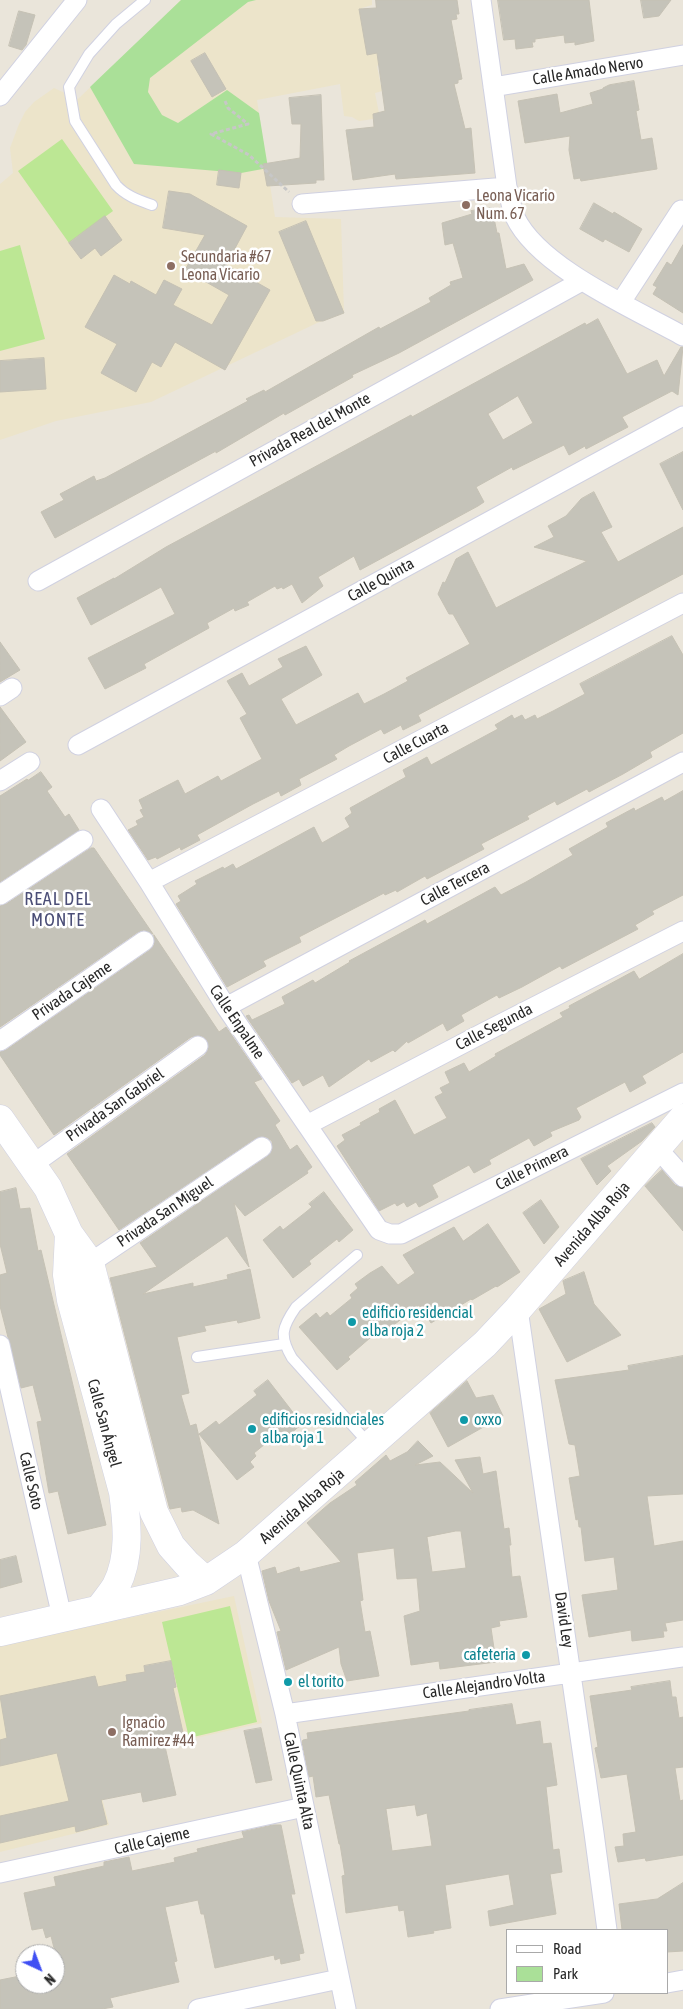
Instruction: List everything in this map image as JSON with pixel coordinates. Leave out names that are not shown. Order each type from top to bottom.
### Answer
[{"type":"main road","name":"Avenida Alba Roja","points":[[0,1632],[180,1591],[206,1581],[246,1554],[485,1344],[518,1309],[683,1118]]},
{"type":"main road","name":"Calle San Ángel","points":[[0,1119],[54,1201],[70,1234],[78,1269],[154,1512],[171,1546],[206,1581]]},
{"type":"main road","name":"Calle San Ángel","points":[[78,1269],[71,1300],[123,1492],[126,1517],[124,1566],[116,1586],[100,1608]]},
{"type":"street","points":[[0,96],[77,0]]},
{"type":"street","points":[[481,0],[507,187],[515,216],[533,242],[582,281],[683,336]]},
{"type":"street","name":"Calle Amado Nervo","points":[[493,87],[683,55]]},
{"type":"street","points":[[302,204],[507,187]]},
{"type":"street","points":[[621,302],[681,210]]},
{"type":"street","name":"Privada Real del Monte","points":[[38,581],[582,281]]},
{"type":"street","name":"Calle Quinta","points":[[78,745],[683,416]]},
{"type":"street","name":"Calle Cuarta","points":[[149,882],[683,603]]},
{"type":"street","points":[[0,781],[30,762]]},
{"type":"street","name":"Calle Tercera","points":[[226,1007],[683,762]]},
{"type":"street","name":"Calle Enpalme","points":[[101,809],[149,882],[226,1007],[379,1230]]},
{"type":"street","points":[[0,895],[83,840]]},
{"type":"street","name":"Calle Segunda","points":[[307,1125],[483,1032],[683,931]]},
{"type":"street","name":"Privada Cajeme","points":[[0,1041],[144,941]]},
{"type":"street","name":"Privada San Gabriel","points":[[32,1165],[198,1046]]},
{"type":"street","name":"Calle Primera","points":[[379,1230],[390,1234],[402,1234],[683,1092]]},
{"type":"street","name":"Privada San Miguel","points":[[78,1269],[262,1147]]},
{"type":"street","points":[[657,1148],[683,1177]]},
{"type":"street","name":"David Ley","points":[[518,1309],[607,1929]]},
{"type":"street","name":"Calle Soto","points":[[0,1345],[62,1617]]},
{"type":"street","name":"Calle Quinta Alta","points":[[246,1554],[285,1714],[346,2009]]},
{"type":"street","name":"Calle Alejandro Volta","points":[[285,1714],[683,1657]]},
{"type":"street","name":"Calle Cajeme","points":[[0,1873],[304,1807]]},
{"type":"street","points":[[198,2009],[340,1979]]},
{"type":"street","points":[[668,1983],[683,1980]]},
{"type":"street","points":[[500,2009],[598,1994]]},
{"type":"lane","points":[[145,0],[116,24],[89,54],[69,87],[75,121],[116,185],[122,192],[152,205]]},
{"type":"lane","points":[[357,1254],[296,1307],[283,1332],[284,1344],[292,1358],[370,1446]]},
{"type":"lane","points":[[197,1357],[284,1344]]},
{"type":"path","points":[[225,101],[228,108],[248,124],[211,134],[250,154],[302,204]]},
{"type":"shaded area","name":"Secundaria #67 Leona Vicario","points":[[181,0],[372,0],[372,5],[362,8],[369,49],[380,49],[380,64],[377,66],[382,91],[375,93],[380,118],[359,121],[352,117],[344,116],[340,84],[257,100],[275,217],[341,219],[344,313],[317,323],[151,402],[56,421],[0,440],[0,184],[13,173],[10,148],[19,124],[25,112],[34,102],[54,88],[78,99]]},
{"type":"shaded area","name":"Ignacio Ramirez #44","points":[[234,1596],[262,1723],[161,1746],[92,1758],[109,1825],[0,1852],[0,1645]]},
{"type":"green space","points":[[181,0],[256,0],[248,2],[150,78],[148,92],[162,115],[178,123],[227,90],[259,113],[268,168],[241,173],[134,164],[90,87]]},
{"type":"green space","points":[[62,139],[113,211],[69,243],[18,171]]},
{"type":"green space","points":[[20,245],[45,339],[0,351],[0,251]]},
{"type":"green space","points":[[230,1606],[257,1722],[189,1738],[162,1622]]},
{"type":"building","points":[[376,0],[457,0],[459,14],[456,14],[457,19],[451,20],[462,79],[454,84],[465,129],[471,128],[475,173],[396,179],[395,174],[353,180],[346,130],[374,127],[373,114],[385,111],[377,53],[367,55],[359,9],[376,8]]},
{"type":"building","points":[[498,0],[589,0],[594,41],[575,45],[575,42],[565,43],[564,35],[535,39],[535,42],[532,42],[533,47],[516,49],[515,39],[504,40]]},
{"type":"building","points":[[641,0],[671,0],[659,16],[644,18]]},
{"type":"building","points":[[19,11],[35,15],[26,45],[22,50],[9,46]]},
{"type":"building","points":[[205,53],[226,89],[212,97],[191,61]]},
{"type":"building","points":[[634,81],[639,110],[636,111],[641,140],[652,138],[657,169],[581,181],[580,178],[574,179],[569,150],[570,136],[525,143],[518,101],[557,94],[560,113],[593,104],[590,93],[609,85]]},
{"type":"building","points":[[321,95],[324,180],[316,180],[316,183],[267,186],[263,164],[300,158],[301,124],[292,124],[289,98]]},
{"type":"building","points":[[219,170],[241,173],[239,188],[217,185]]},
{"type":"building","points":[[169,191],[190,194],[247,226],[226,265],[270,290],[225,370],[175,342],[161,367],[152,362],[136,392],[101,373],[117,344],[85,327],[114,275],[130,284],[131,281],[156,295],[164,280],[182,289],[173,305],[212,325],[229,295],[185,270],[205,235],[163,228]]},
{"type":"building","points":[[594,203],[613,214],[614,212],[642,229],[629,252],[605,239],[603,242],[580,229]]},
{"type":"building","points":[[492,208],[506,269],[524,264],[533,280],[399,353],[352,375],[353,377],[285,415],[284,413],[216,453],[216,451],[55,538],[41,512],[64,500],[60,494],[94,476],[96,481],[105,478],[248,401],[246,399],[264,390],[265,392],[379,327],[380,329],[431,302],[429,298],[451,285],[450,282],[463,278],[453,243],[445,245],[442,223],[472,214],[471,211]]},
{"type":"building","points":[[105,216],[122,240],[101,256],[95,248],[81,259],[69,243]]},
{"type":"building","points":[[306,221],[344,313],[323,321],[316,321],[279,232]]},
{"type":"building","points":[[683,245],[683,313],[653,294],[657,287],[653,285],[667,262],[671,265]]},
{"type":"building","points":[[598,319],[627,374],[657,360],[664,376],[681,347],[683,347],[678,395],[672,391],[622,417],[628,427],[586,449],[585,446],[569,455],[564,445],[513,470],[512,467],[476,487],[484,502],[478,506],[360,570],[354,556],[318,577],[323,586],[302,603],[292,584],[283,589],[282,587],[277,589],[275,586],[247,602],[249,605],[235,611],[234,608],[207,623],[209,628],[144,664],[146,668],[105,689],[88,658],[175,614],[161,587],[91,625],[77,598],[114,579],[166,547],[411,415],[412,417],[585,323],[586,325]],"holes":[[[518,396],[533,423],[503,440],[488,414]]]},
{"type":"building","points":[[44,358],[46,389],[0,392],[0,361]]},
{"type":"building","points":[[683,452],[683,510],[660,464]]},
{"type":"building","points":[[594,492],[612,527],[601,532],[618,562],[683,527],[683,574],[418,715],[421,721],[403,730],[401,725],[384,734],[381,729],[349,746],[334,755],[337,759],[299,779],[301,785],[281,796],[279,791],[253,804],[197,835],[200,840],[181,850],[180,847],[157,859],[156,857],[148,860],[128,830],[138,825],[136,821],[144,817],[140,810],[143,809],[139,800],[178,780],[185,794],[218,776],[221,781],[262,759],[240,718],[247,714],[227,681],[242,673],[249,686],[283,667],[278,659],[306,646],[322,675],[281,699],[296,725],[358,693],[364,704],[384,694],[408,681],[406,678],[470,644],[453,614],[449,614],[438,594],[456,559],[468,552],[496,608],[587,561],[534,547],[554,537],[548,526],[566,516],[581,499]]},
{"type":"building","points":[[672,636],[683,655],[683,733],[650,752],[652,757],[623,774],[589,792],[587,789],[557,805],[555,801],[527,816],[529,819],[481,844],[484,849],[427,879],[425,876],[397,892],[396,890],[385,895],[384,893],[299,937],[301,942],[263,961],[266,966],[227,987],[176,904],[181,901],[178,896],[197,884],[195,881],[233,864],[236,869],[314,827],[322,843],[350,827],[345,818],[352,813],[350,808],[406,777],[403,770],[427,757],[431,765],[498,729],[495,725],[512,715],[514,719],[522,715],[525,720],[535,715],[537,719],[585,694],[580,684]]},
{"type":"building","points":[[0,642],[20,670],[0,682]]},
{"type":"building","points":[[0,707],[26,742],[0,761]]},
{"type":"building","points":[[41,772],[52,787],[47,791],[65,817],[69,814],[79,830],[0,882],[0,796]]},
{"type":"building","points":[[683,791],[683,895],[652,911],[654,914],[635,925],[638,929],[562,969],[560,966],[499,998],[497,995],[461,1015],[464,1021],[447,1031],[443,1023],[408,1043],[407,1041],[395,1052],[393,1050],[371,1062],[369,1059],[329,1087],[323,1075],[303,1086],[299,1079],[292,1083],[246,1016],[249,1015],[252,1020],[285,1004],[282,997],[313,980],[315,983],[349,961],[425,920],[427,924],[495,887],[501,895],[573,855],[569,849],[608,827],[606,823],[634,808],[635,811],[662,797],[664,801]]},
{"type":"building","points":[[91,848],[94,848],[153,934],[144,930],[138,932],[0,1027],[0,906],[6,904]]},
{"type":"building","points":[[154,935],[219,1032],[226,1027],[262,1079],[254,1082],[280,1121],[275,1125],[290,1150],[297,1145],[312,1167],[307,1171],[308,1173],[245,1216],[234,1203],[249,1267],[227,1236],[143,1294],[193,1283],[193,1287],[228,1279],[227,1275],[250,1269],[260,1318],[238,1323],[237,1320],[204,1326],[206,1331],[177,1337],[189,1393],[181,1395],[190,1426],[196,1424],[219,1524],[193,1510],[182,1512],[181,1507],[170,1509],[110,1278],[157,1267],[140,1243],[268,1156],[272,1151],[272,1141],[266,1137],[256,1138],[119,1230],[67,1154],[205,1055],[208,1050],[207,1040],[202,1036],[191,1037],[54,1135],[0,1055],[0,1052],[6,1050],[150,950],[154,945]]},
{"type":"building","points":[[683,954],[683,1052],[642,1076],[646,1083],[630,1092],[625,1082],[576,1108],[581,1117],[579,1120],[550,1132],[552,1136],[534,1146],[529,1138],[489,1160],[491,1164],[474,1173],[469,1165],[432,1185],[438,1197],[419,1207],[416,1202],[407,1207],[404,1202],[397,1206],[395,1203],[379,1211],[337,1146],[345,1140],[342,1135],[361,1125],[360,1123],[380,1112],[379,1109],[395,1100],[414,1135],[447,1118],[435,1097],[443,1093],[440,1088],[450,1083],[445,1072],[464,1063],[469,1072],[496,1056],[495,1054],[563,1017],[560,1013],[570,1008],[569,1006],[634,971],[639,979]]},
{"type":"building","points":[[652,1123],[655,1127],[642,1141],[607,1166],[611,1171],[597,1185],[581,1159]]},
{"type":"building","points":[[662,1170],[675,1185],[683,1188],[683,1231],[645,1186]]},
{"type":"building","points":[[16,1188],[20,1209],[30,1208],[38,1251],[41,1250],[106,1525],[68,1534],[58,1491],[49,1493],[37,1422],[42,1421],[33,1385],[21,1388],[0,1306],[0,1275],[7,1273],[0,1244],[0,1192]]},
{"type":"building","points":[[324,1192],[353,1230],[339,1242],[337,1239],[309,1261],[311,1264],[293,1278],[263,1240],[280,1226],[283,1230],[306,1212],[312,1207],[309,1204]]},
{"type":"building","points":[[541,1200],[559,1227],[544,1244],[523,1213]]},
{"type":"building","points":[[488,1224],[520,1272],[497,1287],[471,1299],[431,1323],[419,1305],[390,1328],[387,1325],[378,1331],[348,1357],[350,1359],[337,1370],[299,1327],[316,1313],[320,1318],[327,1312],[330,1316],[352,1298],[350,1295],[358,1288],[355,1284],[382,1266],[398,1285],[415,1273],[403,1255],[454,1227],[463,1241]]},
{"type":"building","points":[[584,1272],[594,1304],[621,1335],[567,1362],[539,1309],[566,1294],[563,1281]]},
{"type":"building","points":[[683,1356],[683,1494],[647,1496],[654,1546],[683,1541],[683,1620],[665,1623],[667,1631],[663,1631],[664,1637],[632,1641],[631,1630],[589,1637],[582,1595],[618,1590],[614,1557],[585,1561],[581,1527],[579,1527],[578,1519],[576,1520],[569,1478],[580,1476],[575,1445],[569,1444],[555,1380],[629,1370],[628,1366]]},
{"type":"building","name":"edificios residnciales alba roja 1","points":[[268,1380],[302,1424],[290,1434],[287,1431],[279,1438],[276,1435],[254,1453],[256,1456],[250,1462],[254,1467],[237,1480],[199,1434],[216,1421],[219,1425],[257,1395],[254,1391]]},
{"type":"building","points":[[467,1381],[476,1398],[493,1395],[503,1416],[448,1447],[430,1413]]},
{"type":"building","points":[[418,1441],[433,1456],[415,1465],[440,1462],[473,1493],[455,1460],[480,1457],[483,1474],[496,1471],[504,1529],[509,1528],[512,1577],[520,1576],[527,1617],[499,1621],[500,1626],[491,1628],[496,1662],[440,1669],[439,1661],[411,1665],[404,1616],[420,1611],[417,1578],[397,1579],[394,1548],[357,1553],[363,1600],[360,1601],[365,1632],[370,1631],[379,1676],[347,1681],[341,1664],[339,1647],[286,1670],[277,1632],[281,1631],[269,1601],[262,1571],[275,1567],[277,1574],[299,1567],[300,1572],[341,1562],[307,1523],[330,1503],[357,1485],[355,1482],[386,1455],[390,1461],[407,1452]],"holes":[[[461,1531],[466,1568],[432,1572],[427,1537]]]},
{"type":"building","points":[[16,1556],[22,1582],[0,1588],[0,1560]]},
{"type":"building","points":[[171,1661],[176,1687],[173,1688],[184,1737],[164,1742],[176,1795],[143,1802],[141,1792],[101,1800],[107,1824],[76,1832],[75,1826],[0,1843],[0,1816],[69,1801],[57,1753],[0,1766],[0,1740],[7,1738],[0,1696],[95,1676],[98,1687],[127,1681],[126,1675],[145,1672],[144,1666]]},
{"type":"building","points":[[670,1681],[672,1697],[676,1697],[679,1718],[683,1717],[683,1767],[675,1768],[680,1801],[683,1800],[683,1855],[646,1861],[645,1858],[618,1862],[615,1847],[624,1846],[623,1834],[636,1832],[627,1774],[601,1778],[595,1748],[598,1747],[590,1696],[632,1690],[631,1687]]},
{"type":"building","points":[[512,1704],[516,1725],[540,1721],[543,1744],[551,1743],[557,1785],[546,1787],[553,1850],[559,1849],[562,1872],[550,1874],[556,1914],[490,1926],[488,1911],[514,1905],[509,1874],[445,1885],[451,1928],[433,1931],[434,1933],[408,1937],[404,1910],[399,1911],[398,1905],[346,1913],[342,1876],[345,1875],[340,1844],[329,1795],[316,1797],[313,1776],[309,1777],[302,1742],[308,1739],[307,1733]],"holes":[[[415,1805],[417,1816],[427,1813],[432,1846],[392,1851],[386,1809]]]},
{"type":"building","points":[[261,1728],[272,1780],[256,1783],[244,1731]]},
{"type":"building","points":[[281,1825],[295,1894],[291,1894],[304,1953],[299,1954],[300,1960],[281,1964],[280,1958],[275,1960],[274,1955],[215,1968],[204,1914],[201,1914],[198,1900],[165,1907],[177,1961],[174,1962],[179,1982],[110,1998],[113,2007],[102,2009],[0,2009],[0,1980],[15,1977],[15,1994],[65,1994],[65,1944],[53,1944],[51,1936],[46,1938],[43,1928],[32,1930],[24,1893],[56,1886],[54,1877],[104,1866],[104,1862],[129,1857],[132,1871],[175,1862],[174,1858],[198,1852],[197,1849],[244,1838],[242,1832]]},
{"type":"building","points":[[683,1883],[683,1951],[668,1952],[668,1929],[622,1929],[619,1904],[657,1899]]},
{"type":"place","name":"Leona Vicario Num. 67","points":[[466,205]]},
{"type":"place","name":"Secundaria #67 Leona Vicario","points":[[171,266]]},
{"type":"place","name":"edificio residencial alba roja 2","points":[[352,1322]]},
{"type":"place","name":"oxxo","points":[[464,1420]]},
{"type":"place","name":"edificios residnciales alba roja 1","points":[[252,1429]]},
{"type":"place","name":"cafeteria","points":[[526,1655]]},
{"type":"place","name":"el torito","points":[[288,1682]]},
{"type":"place","name":"Ignacio Ramirez #44","points":[[112,1732]]},
{"type":"district","name":"REAL DEL MONTE","points":[[58,910]]}]
